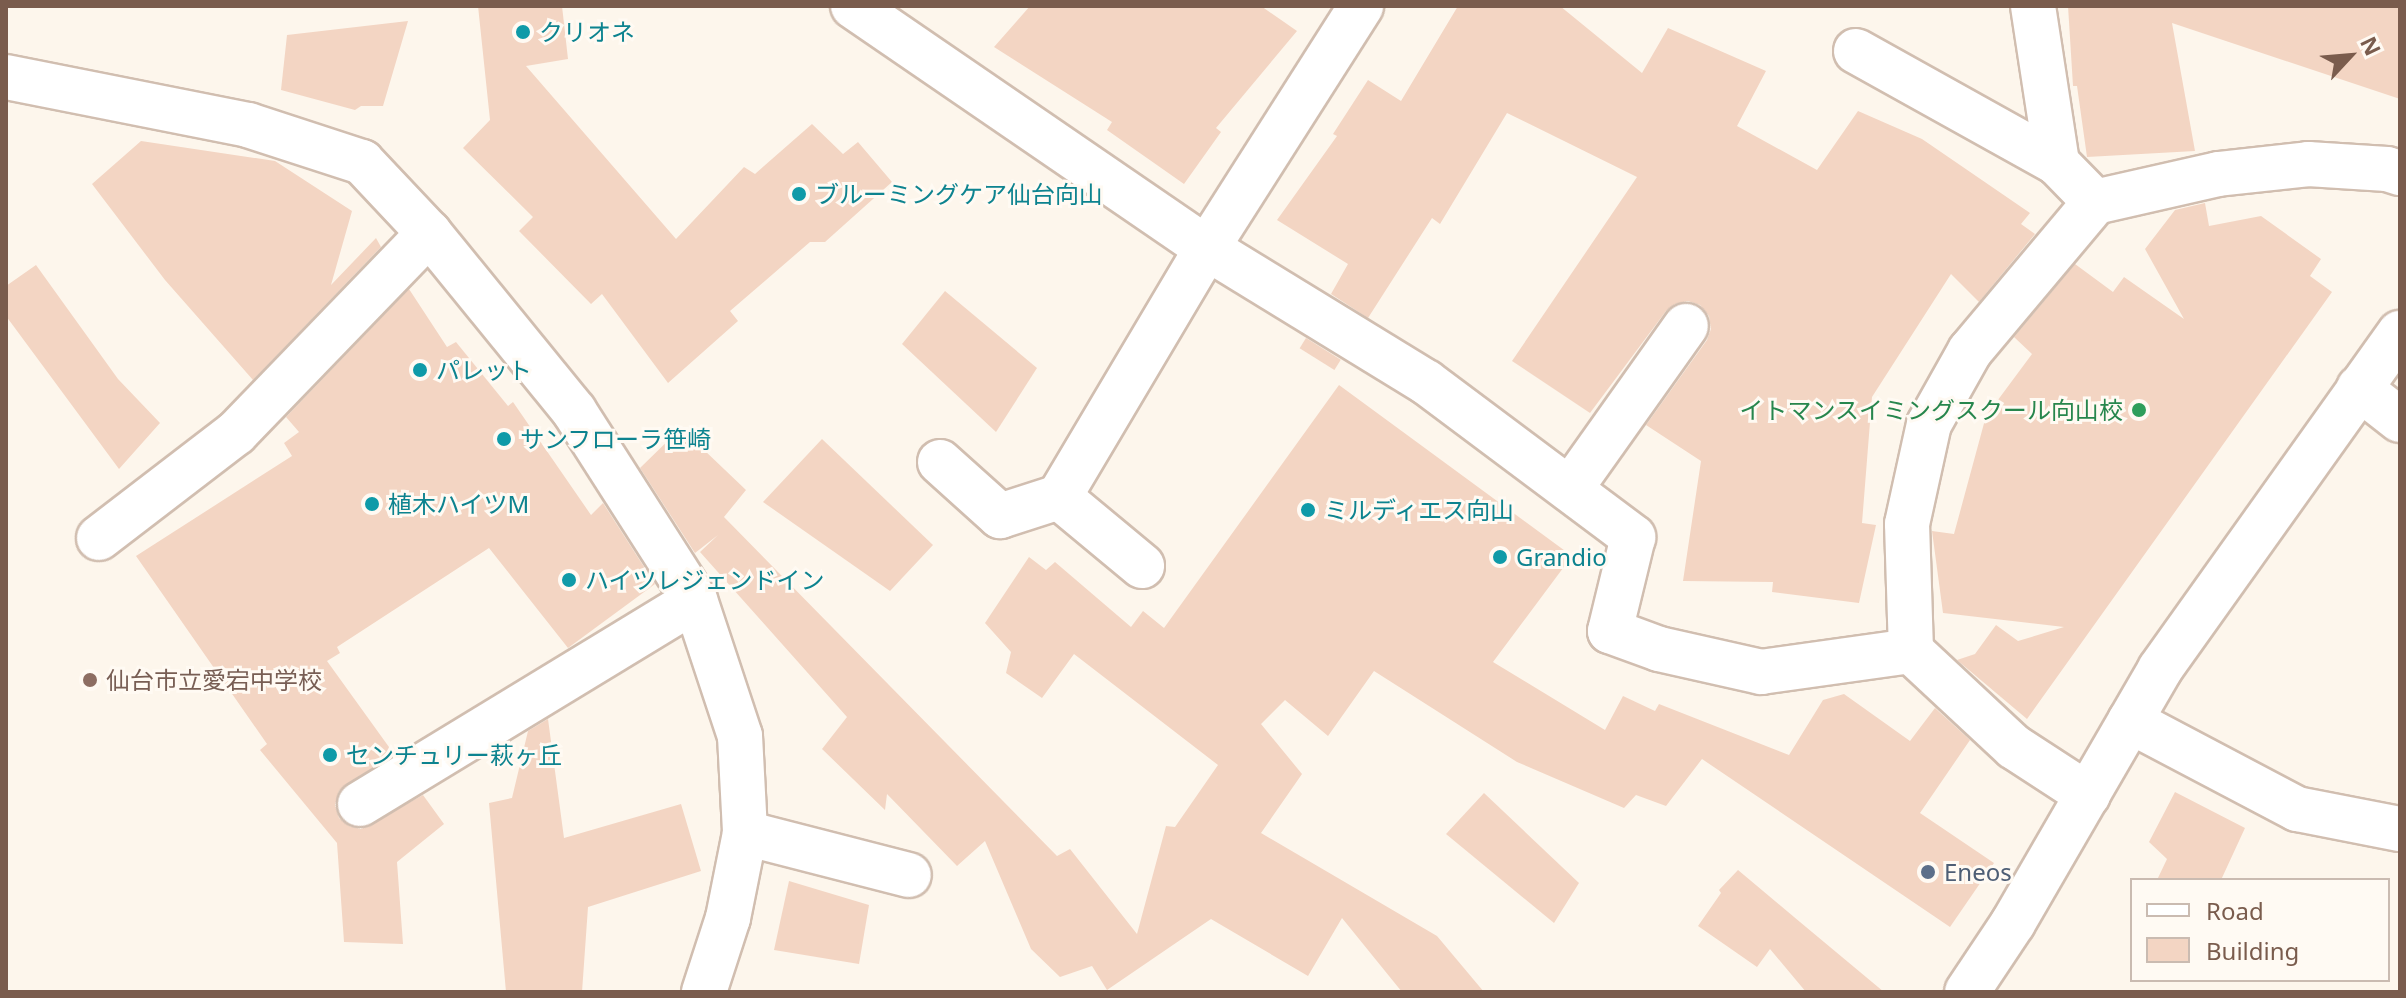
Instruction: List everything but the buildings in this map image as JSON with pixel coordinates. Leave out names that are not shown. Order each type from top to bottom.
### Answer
[{"type":"street","points":[[853,6],[1207,248],[1426,382],[1633,537],[1610,631],[1659,649],[1761,672],[1911,651]]},
{"type":"street","points":[[940,462],[1000,516],[1059,497],[1207,248],[1361,6]]},
{"type":"street","points":[[2033,6],[2057,163]]},
{"type":"street","points":[[1856,51],[2057,163],[2095,202]]},
{"type":"street","points":[[6,77],[248,125],[362,162],[429,233],[574,411],[695,600],[740,736],[745,833],[728,918],[704,992]]},
{"type":"street","points":[[2088,795],[2014,747],[1911,651],[1907,524],[1929,424],[1970,351],[2095,202],[2218,174],[2308,164],[2387,169],[2400,173]]},
{"type":"street","points":[[99,538],[236,433],[429,233]]},
{"type":"street","points":[[1570,489],[1686,326]]},
{"type":"street","points":[[1967,992],[2013,923],[2160,669],[2400,333]]},
{"type":"street","points":[[2359,388],[2400,420]]},
{"type":"street","points":[[1059,497],[1142,566]]},
{"type":"street","points":[[360,804],[695,600]]},
{"type":"street","points":[[2130,721],[2297,809],[2400,829]]},
{"type":"street","points":[[745,833],[909,875]]},
{"type":"place","name":"クリオネ","points":[[523,32]]},
{"type":"place","name":"ブルーミングケア仙台向山","points":[[799,194]]},
{"type":"place","name":"パレット","points":[[420,370]]},
{"type":"place","name":"イトマンスイミングスクール向山校","points":[[2139,410]]},
{"type":"place","name":"サンフローラ笹崎","points":[[504,439]]},
{"type":"place","name":"植木ハイツM","points":[[372,504]]},
{"type":"place","name":"ミルディエス向山","points":[[1308,510]]},
{"type":"place","name":"Grandio","points":[[1500,557]]},
{"type":"place","name":"ハイツレジェンドイン","points":[[569,580]]},
{"type":"place","name":"仙台市立愛宕中学校","points":[[90,680]]},
{"type":"place","name":"センチュリー萩ヶ丘","points":[[330,755]]},
{"type":"place","name":"Eneos","points":[[1928,872]]}]
